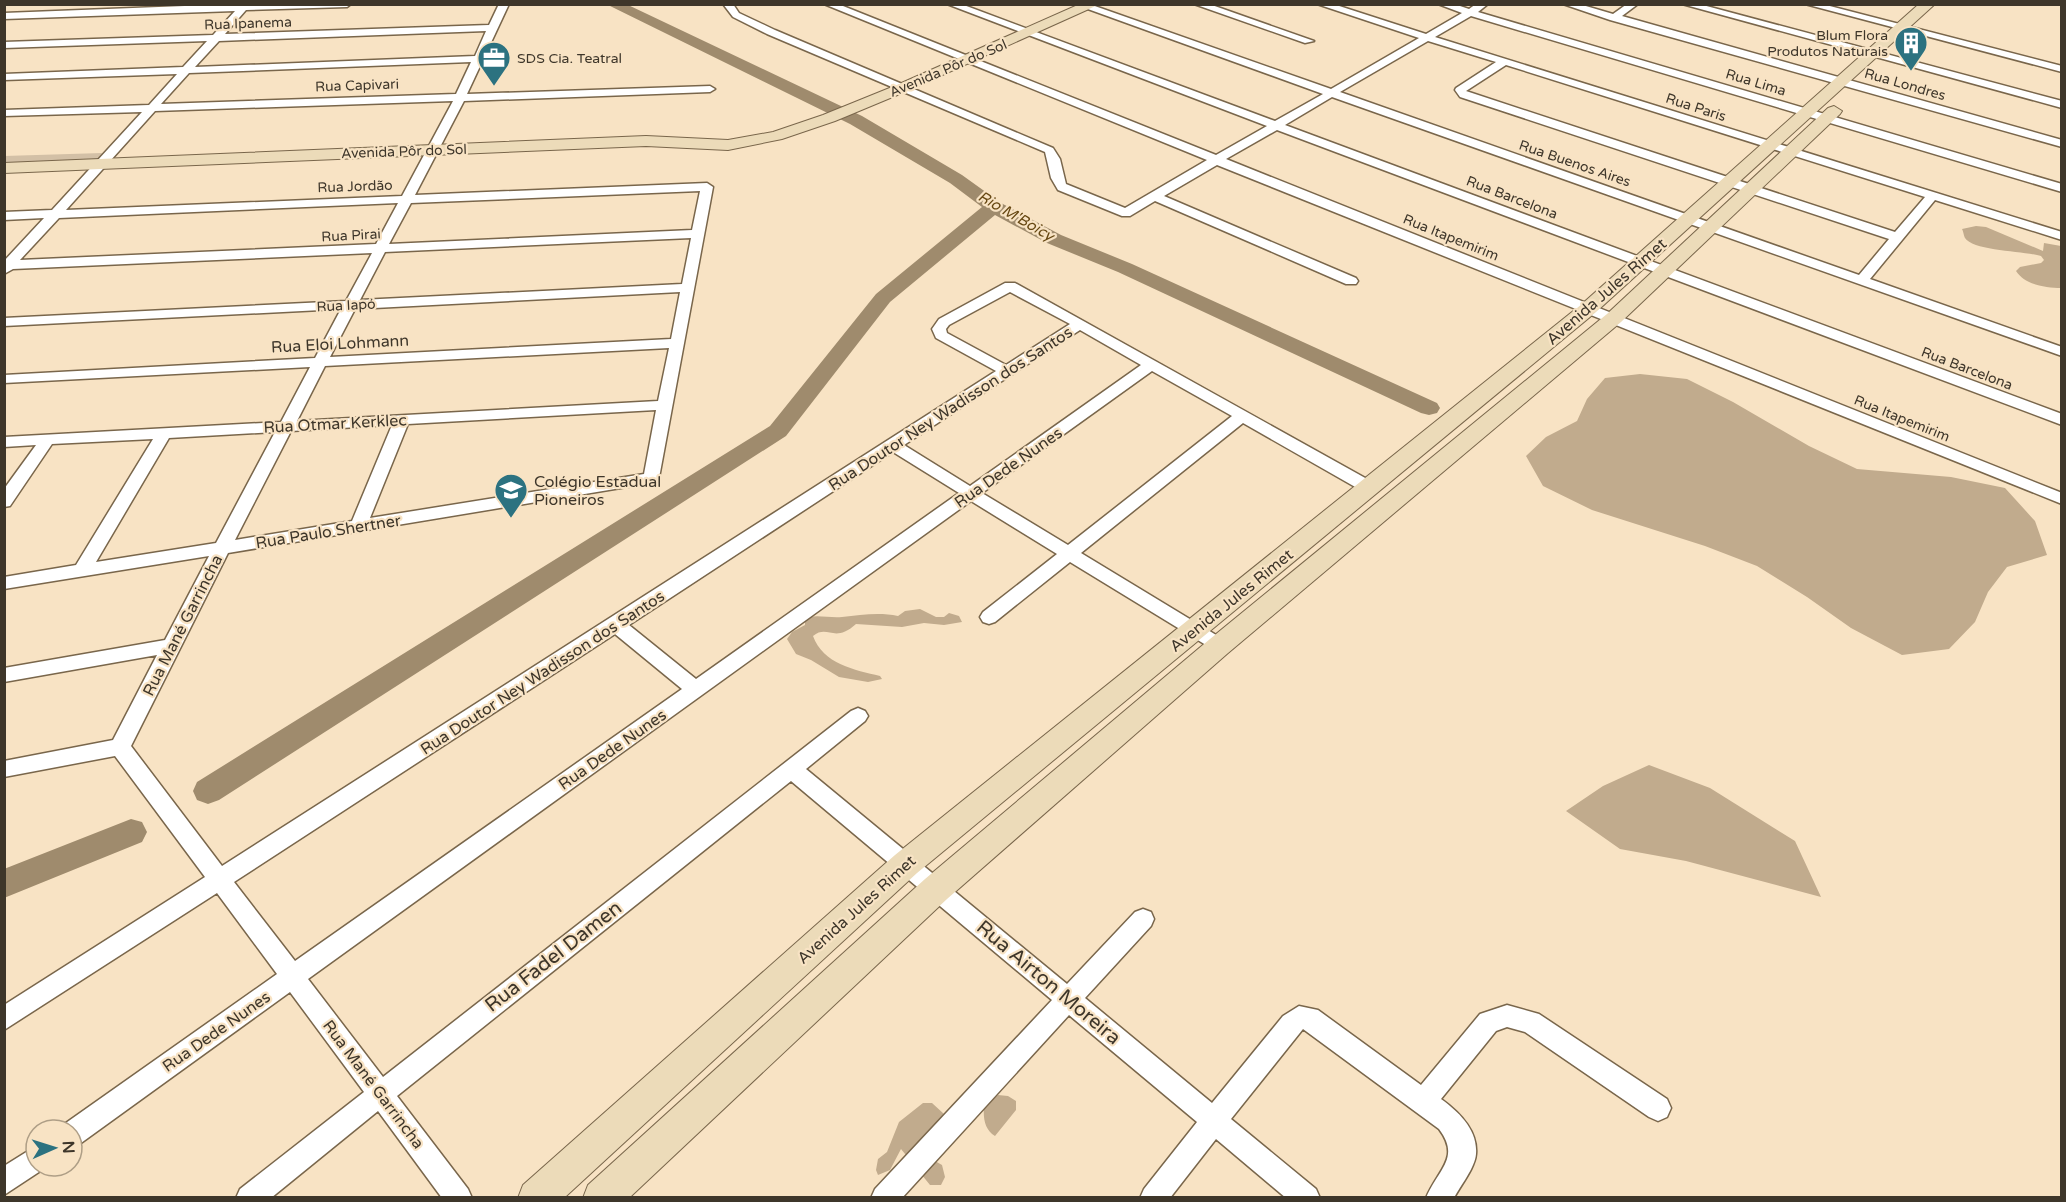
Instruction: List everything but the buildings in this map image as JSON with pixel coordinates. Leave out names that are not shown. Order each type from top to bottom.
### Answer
[{"type":"main road","name":"Avenida Jules Rimet","points":[[1909,30],[1928,4]]},
{"type":"main road","name":"Avenida Jules Rimet","points":[[601,1197],[936,889],[1219,646],[1614,318],[1666,271],[1701,223],[1741,185],[1909,30],[1945,4]]},
{"type":"main road","name":"Avenida Pôr do Sol","points":[[4,154],[435,145],[680,136],[727,140],[776,136],[829,118],[902,88],[1086,6]]},
{"type":"main road","name":"Avenida Pôr do Sol","points":[[4,168],[100,165],[435,145]]},
{"type":"main road","name":"Avenida Jules Rimet","points":[[536,1197],[906,864],[1589,309],[1641,262],[1701,223]]},
{"type":"street","points":[[4,16],[347,4]]},
{"type":"street","name":"Rua Mané Garrincha","points":[[459,1197],[120,747],[221,549],[461,96],[504,4]]},
{"type":"street","points":[[727,4],[736,15],[771,32],[1049,150],[1055,157],[1056,181],[1062,187],[1126,213],[1484,4]]},
{"type":"street","name":"Rua Itapemirim","points":[[828,4],[2061,499]]},
{"type":"street","name":"Rua Barcelona","points":[[951,4],[2061,420]]},
{"type":"street","points":[[1198,4],[1309,41]]},
{"type":"street","name":"Rua Paris","points":[[1322,4],[2061,236]]},
{"type":"street","name":"Rua Lima","points":[[1442,4],[2061,188]]},
{"type":"street","name":"Rua Londres","points":[[1567,4],[2061,144]]},
{"type":"street","points":[[1613,18],[1634,4]]},
{"type":"street","points":[[1686,4],[2061,105]]},
{"type":"street","points":[[1809,4],[2061,69]]},
{"type":"street","points":[[6,267],[186,71],[242,6]]},
{"type":"street","name":"Rua Buenos Aires","points":[[1086,6],[2061,352]]},
{"type":"street","name":"Rua Ipanema","points":[[4,45],[493,28]]},
{"type":"street","points":[[4,77],[477,59]]},
{"type":"street","points":[[1504,61],[1460,90],[1464,95],[1899,238]]},
{"type":"street","name":"Rua Capivari","points":[[4,113],[710,89]]},
{"type":"street","name":"Rua Jordão","points":[[4,216],[707,187],[698,234]]},
{"type":"street","points":[[1155,196],[1351,281]]},
{"type":"street","points":[[1861,281],[1932,196]]},
{"type":"street","points":[[665,405],[698,234]]},
{"type":"street","name":"Rua Pirai","points":[[6,267],[698,234]]},
{"type":"street","points":[[1006,371],[941,334],[939,329],[944,322],[1010,286],[1370,488]]},
{"type":"street","name":"Rua Iapó","points":[[4,322],[687,288]]},
{"type":"street","name":"Rua Doutor Ney Wadisson dos Santos","points":[[4,1020],[1080,324]]},
{"type":"street","name":"Rua Eloi Lohmann","points":[[4,379],[677,343]]},
{"type":"street","name":"Rua Dede Nunes","points":[[84,1125],[1152,364]]},
{"type":"street","name":"Rua Otmar Kerklec","points":[[4,442],[665,405]]},
{"type":"street","name":"Rua Paulo Shertner","points":[[4,583],[651,478],[665,405]]},
{"type":"street","points":[[989,617],[1242,416]]},
{"type":"street","points":[[358,526],[402,420]]},
{"type":"street","points":[[82,570],[164,433]]},
{"type":"street","points":[[4,502],[48,439]]},
{"type":"street","points":[[892,446],[1219,646]]},
{"type":"street","points":[[616,624],[696,690]]},
{"type":"street","points":[[4,675],[171,646]]},
{"type":"street","name":"Rua Fadel Damen","points":[[249,1197],[858,716]]},
{"type":"street","points":[[4,769],[120,747]]},
{"type":"street","name":"Rua Airton Moreira","points":[[790,768],[1307,1197]]},
{"type":"street","points":[[884,1197],[1143,919]]},
{"type":"street","points":[[1423,1102],[1488,1022],[1507,1016],[1531,1022],[1658,1108]]},
{"type":"street","points":[[1153,1197],[1291,1024],[1299,1017],[1310,1018],[1448,1120],[1460,1136],[1463,1155],[1445,1189]]},
{"type":"street","points":[[4,1182],[24,1168]]},
{"type":"shaded area","points":[[102,153],[99,160],[5,167],[4,156]]},
{"type":"shaded area","points":[[1976,226],[1986,227],[2043,251],[2044,243],[2061,246],[2061,288],[2030,283],[2016,271],[2020,267],[2041,263],[2044,260],[2041,256],[1988,248],[1970,242],[1965,238],[1962,229]]},
{"type":"shaded area","points":[[1640,374],[1687,379],[1733,402],[1809,446],[1857,469],[1951,477],[2005,488],[2035,521],[2047,555],[2007,567],[1988,592],[1975,622],[1949,649],[1902,655],[1851,628],[1757,566],[1705,546],[1592,510],[1543,486],[1526,456],[1546,437],[1577,421],[1587,399],[1605,378]]},
{"type":"shaded area","points":[[920,609],[936,617],[944,617],[949,613],[959,616],[962,622],[944,625],[924,623],[902,627],[856,624],[842,633],[823,632],[813,636],[818,646],[832,659],[850,668],[880,676],[882,679],[868,682],[839,677],[796,654],[787,639],[792,632],[805,625],[808,617],[877,614],[898,616],[905,611]]},
{"type":"shaded area","points":[[1649,765],[1710,788],[1795,841],[1821,897],[1686,861],[1620,849],[1566,811],[1603,786]]},
{"type":"shaded area","points":[[998,1095],[1008,1096],[1016,1101],[1016,1110],[995,1136],[985,1124],[984,1107]]},
{"type":"shaded area","points":[[923,1103],[932,1103],[944,1114],[935,1161],[942,1165],[945,1177],[941,1185],[930,1185],[901,1149],[890,1170],[878,1175],[876,1170],[878,1159],[887,1152],[899,1122]]},
{"type":"waterway","name":"Rio M'Boicy","points":[[613,4],[856,120],[956,179],[994,207]]},
{"type":"waterway","points":[[208,791],[778,431],[883,298],[994,207]]},
{"type":"waterway","name":"Rio M'Boicy","points":[[994,207],[1054,239],[1125,268],[1429,408]]},
{"type":"waterway","points":[[4,884],[131,832]]},
{"type":"place","name":"Blum Flora Produtos Naturais","points":[[1911,72]]},
{"type":"place","name":"SDS Cia. Teatral","points":[[494,87]]},
{"type":"place","name":"Colégio Estadual Pioneiros","points":[[511,519]]}]
